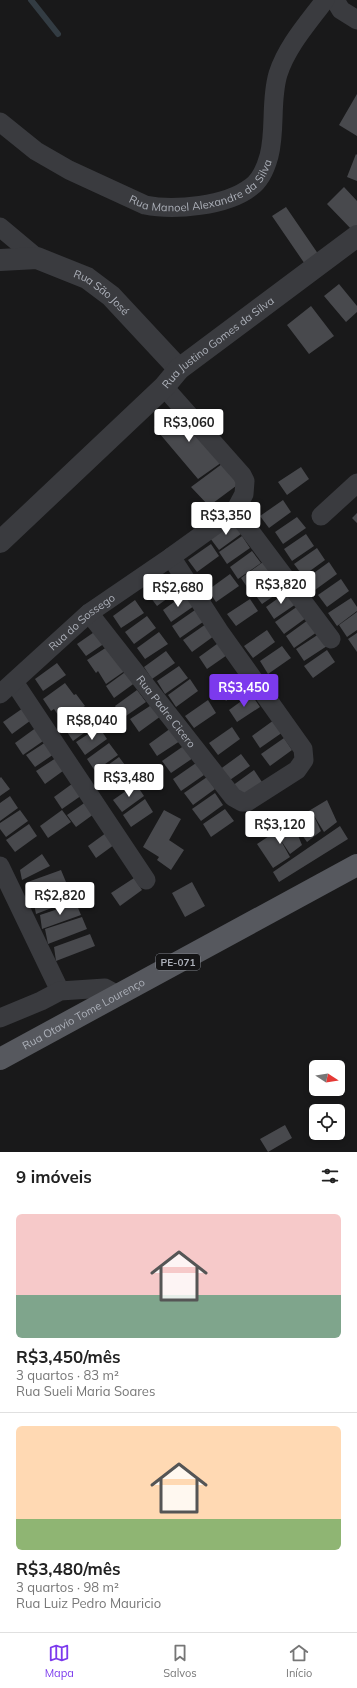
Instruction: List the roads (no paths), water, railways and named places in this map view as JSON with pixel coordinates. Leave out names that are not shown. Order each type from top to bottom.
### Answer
[{"type":"main road","name":"Rua Otavio Tome Lourenço","points":[[0,1059],[357,865]]},
{"type":"street","name":"Rua Manoel Alexandre da Silva","points":[[0,122],[36,151],[69,170],[129,199],[145,205],[155,207],[187,206],[218,202],[251,187],[266,168],[270,154],[274,89],[278,74],[294,41],[325,0]]},
{"type":"street","points":[[335,0],[341,10],[357,20]]},
{"type":"street","points":[[0,227],[37,258]]},
{"type":"street","name":"Rua Justino Gomes da Silva","points":[[0,542],[164,387],[179,369],[357,236]]},
{"type":"street","name":"Rua São José","points":[[0,260],[37,258],[87,278],[111,296],[179,369]]},
{"type":"street","name":"Rua do Sossego","points":[[0,694],[89,613],[235,511],[244,494],[244,481],[242,475],[164,387]]},
{"type":"street","points":[[321,516],[357,483]]},
{"type":"street","points":[[235,511],[331,639]]},
{"type":"street","name":"Rua Padre Cicero","points":[[89,613],[233,797],[242,802],[247,802],[297,770],[304,760],[305,755],[303,749],[218,631],[171,557]]},
{"type":"street","points":[[14,682],[146,880]]},
{"type":"street","points":[[0,866],[60,991]]},
{"type":"street","points":[[0,1018],[41,1001],[60,991],[105,988],[118,994]]},
{"type":"waterway","points":[[31,0],[58,34]]}]
